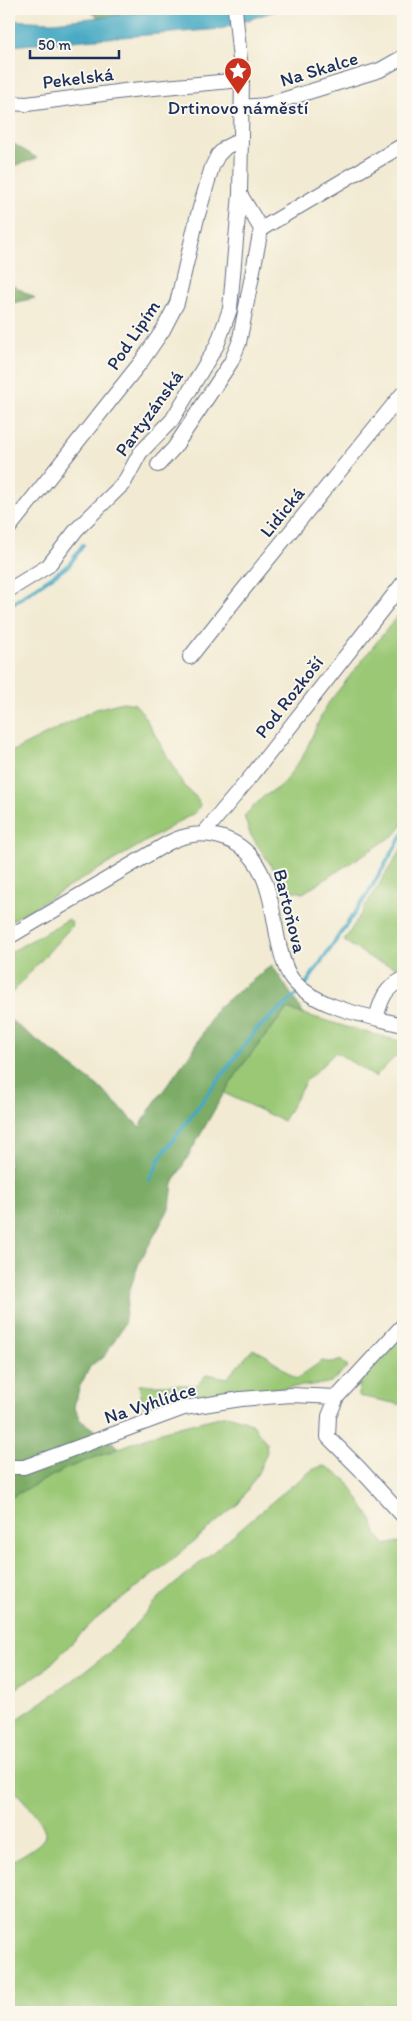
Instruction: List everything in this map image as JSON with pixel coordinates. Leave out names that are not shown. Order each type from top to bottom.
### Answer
[{"type":"street","points":[[235,9],[242,80],[240,194],[261,229],[403,145]]},
{"type":"street","name":"Na Skalce","points":[[242,107],[266,105],[380,70],[403,57]]},
{"type":"street","name":"Pekelská","points":[[9,103],[27,104],[132,90],[242,80]]},
{"type":"street","name":"Pod Lipím","points":[[9,528],[141,362],[163,330],[177,303],[197,218],[212,167],[222,151],[240,140]]},
{"type":"street","name":"Partyzánská","points":[[9,590],[48,566],[77,530],[124,483],[140,453],[172,420],[218,345],[230,309],[240,194]]},
{"type":"street","name":"Partyzánská","points":[[158,465],[174,448],[231,362],[239,343],[261,229]]},
{"type":"street","name":"Lidická","points":[[190,657],[234,600],[403,393]]},
{"type":"street","name":"Pod Rozkoší","points":[[203,834],[253,774],[403,583]]},
{"type":"street","name":"Bartoňova","points":[[9,937],[161,846],[184,836],[203,834],[231,841],[258,863],[267,886],[285,967],[296,984],[307,994],[324,1002],[403,1025]]},
{"type":"street","points":[[376,1018],[381,1000],[390,987],[403,979]]},
{"type":"street","points":[[403,1325],[337,1397],[329,1416],[328,1437],[403,1516]]},
{"type":"street","name":"Na Vyhlídce","points":[[9,1467],[24,1467],[184,1408],[241,1399],[291,1395],[337,1397]]},
{"type":"green space","points":[[87,9],[166,9],[99,18]]},
{"type":"green space","points":[[9,141],[37,158],[9,168]]},
{"type":"green space","points":[[9,283],[35,298],[9,304]]},
{"type":"green space","points":[[403,609],[403,823],[396,834],[303,893],[287,889],[250,834],[244,816],[263,797],[282,785],[303,756],[326,706]]},
{"type":"green space","points":[[123,702],[135,704],[142,712],[184,786],[197,798],[200,805],[196,812],[9,922],[9,753],[96,709]]},
{"type":"green space","points":[[403,846],[403,969],[374,960],[344,941]]},
{"type":"green space","points":[[69,919],[72,922],[71,927],[9,996],[9,953]]},
{"type":"green space","points":[[272,965],[304,1014],[287,1009],[244,1063],[224,1093],[173,1183],[170,1207],[139,1263],[129,1292],[124,1325],[103,1358],[91,1365],[80,1386],[74,1406],[80,1420],[120,1448],[67,1468],[9,1498],[9,1019],[98,1086],[140,1127],[152,1106],[193,1050],[217,1008]]},
{"type":"green space","points":[[287,1009],[403,1042],[403,1049],[375,1077],[336,1052],[306,1081],[283,1121],[224,1093],[244,1063]]},
{"type":"green space","points":[[403,1331],[403,1405],[359,1396],[359,1381]]},
{"type":"green space","points":[[253,1349],[267,1356],[296,1379],[322,1361],[333,1363],[341,1360],[348,1367],[331,1382],[216,1395],[196,1399],[145,1415],[139,1385],[197,1385],[207,1374],[227,1378]]},
{"type":"green space","points":[[227,1415],[246,1421],[254,1426],[266,1443],[267,1452],[258,1473],[239,1503],[172,1560],[96,1619],[45,1670],[9,1693],[9,1498],[67,1468],[164,1431]]},
{"type":"green space","points":[[322,1466],[327,1467],[347,1481],[373,1522],[376,1534],[386,1545],[398,1542],[403,1548],[403,2002],[369,2008],[369,2012],[9,2012],[9,1863],[38,1845],[44,1838],[45,1832],[38,1818],[10,1784],[8,1765],[9,1725],[67,1685],[110,1652],[161,1596],[279,1496],[312,1470]]},
{"type":"water","points":[[166,9],[281,9],[221,29],[9,46],[9,20],[53,22]]},
{"type":"waterway","points":[[9,606],[69,565],[83,545]]},
{"type":"waterway","points":[[150,1180],[161,1156],[256,1030],[301,991],[367,895],[403,834]]},
{"type":"place","name":"Drtinovo náměstí","points":[[238,95]]}]
